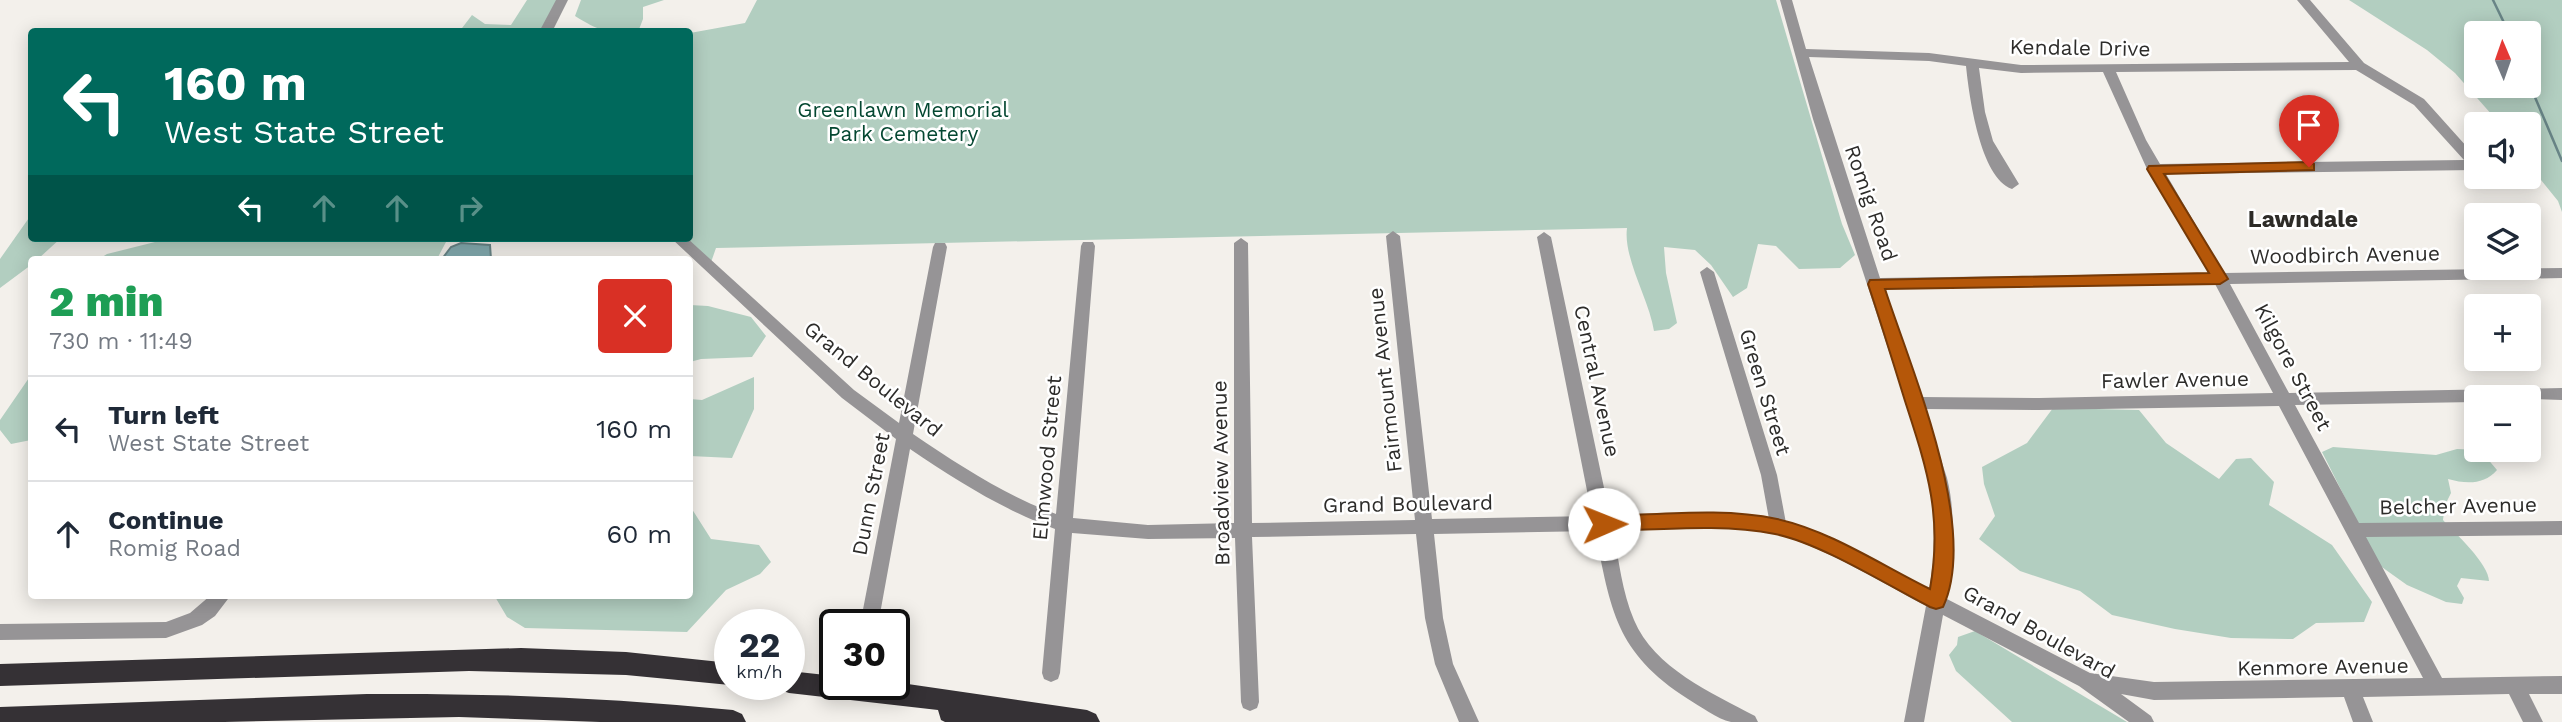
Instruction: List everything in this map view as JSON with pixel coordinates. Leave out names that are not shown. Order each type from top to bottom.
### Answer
[{"type":"highway","points":[[0,675],[421,660],[625,663],[714,672]]},
{"type":"highway","points":[[910,695],[1087,722]]},
{"type":"highway","points":[[888,700],[989,722]]},
{"type":"highway","points":[[0,719],[478,705],[614,710],[733,722]]},
{"type":"street","points":[[547,28],[562,0]]},
{"type":"street","name":"Romig Road","points":[[1786,0],[1820,119],[1939,480],[1944,562],[1914,722]]},
{"type":"street","points":[[2303,0],[2359,66],[2419,102],[2464,152]]},
{"type":"street","name":"Kendale Drive","points":[[1801,53],[1929,57],[2021,69],[2359,66]]},
{"type":"street","points":[[1972,63],[1985,144],[2012,184]]},
{"type":"street","name":"Kilgore Street","points":[[2108,69],[2138,140],[2220,279],[2437,687]]},
{"type":"street","points":[[2154,169],[2464,165]]},
{"type":"street","name":"Fairmount Avenue","points":[[1393,236],[1434,618],[1444,664],[1468,722]]},
{"type":"street","name":"Central Avenue","points":[[1544,237],[1621,609],[1637,643],[1663,671],[1748,722]]},
{"type":"street","name":"Grand Boulevard","points":[[682,242],[848,394],[905,438],[995,496],[1065,525],[1148,532],[1731,522],[1777,527],[1822,543],[2086,680],[2144,722]]},
{"type":"street","name":"Broadview Avenue","points":[[1241,243],[1243,530],[1251,702]]},
{"type":"street","name":"Elmwood Street","points":[[1051,673],[1088,246]]},
{"type":"street","name":"Dunn Street","points":[[872,609],[940,247]]},
{"type":"street","name":"Green Street","points":[[1707,272],[1769,475],[1776,505],[1777,527]]},
{"type":"street","name":"Woodbirch Avenue","points":[[1876,284],[2562,273]]},
{"type":"street","name":"Fawler Avenue","points":[[1915,403],[2562,394]]},
{"type":"street","name":"Belcher Avenue","points":[[2354,530],[2562,528]]},
{"type":"street","points":[[0,632],[166,630],[196,620],[219,599]]},
{"type":"street","name":"Kenmore Avenue","points":[[2086,680],[2154,691],[2562,685]]},
{"type":"street","points":[[2515,686],[2533,722]]},
{"type":"street","points":[[2351,689],[2363,722]]},
{"type":"green space","points":[[527,0],[562,0],[547,28],[462,28],[472,15],[485,24],[511,25]]},
{"type":"green space","points":[[581,0],[664,0],[643,7],[640,28],[597,28],[575,16]]},
{"type":"green space","name":"Greenlawn Memorial Park Cemetery","points":[[757,0],[1776,0],[1842,224],[1855,255],[1840,268],[1799,269],[1776,246],[1758,244],[1747,288],[1733,297],[1711,265],[1695,250],[1664,247],[1666,273],[1677,323],[1669,329],[1654,331],[1632,265],[1627,228],[716,248],[709,268],[682,242],[693,242],[693,32],[745,23]]},
{"type":"green space","points":[[2349,0],[2562,0],[2562,212],[2558,201],[2541,180],[2541,112],[2489,112],[2477,98],[2541,98],[2541,21],[2464,21],[2464,83],[2427,50]]},
{"type":"green space","points":[[28,219],[28,242],[57,242],[41,256],[28,256],[28,267],[0,288],[0,259]]},
{"type":"green space","points":[[155,242],[446,242],[439,256],[104,256]]},
{"type":"green space","points":[[693,305],[708,306],[751,317],[766,336],[752,357],[693,361]]},
{"type":"green space","points":[[754,377],[754,409],[732,458],[693,456],[693,399],[702,400]]},
{"type":"green space","points":[[28,379],[28,441],[11,444],[0,430],[0,420]]},
{"type":"green space","points":[[2053,408],[2139,410],[2166,443],[2219,479],[2236,459],[2251,458],[2274,482],[2269,505],[2332,545],[2372,602],[2364,622],[2316,623],[2293,639],[2231,638],[2112,615],[2080,591],[2020,571],[1979,539],[1995,516],[1984,484],[1982,467],[2027,443]]},
{"type":"green space","points":[[2333,447],[2436,455],[2464,449],[2464,462],[2490,462],[2497,470],[2481,481],[2461,482],[2448,479],[2451,493],[2445,505],[2443,520],[2478,558],[2488,574],[2489,581],[2461,578],[2457,586],[2464,598],[2462,604],[2446,602],[2407,585],[2379,565],[2322,452]]},
{"type":"green space","points":[[693,511],[711,539],[759,545],[771,562],[760,574],[726,590],[687,632],[525,628],[507,617],[496,599],[693,599]]},
{"type":"green space","points":[[1975,631],[2127,722],[2012,722],[1956,671],[1949,655],[1957,645],[1958,637]]},
{"type":"water","points":[[461,243],[490,245],[491,256],[444,256],[451,247]]},
{"type":"waterway","points":[[2493,0],[2503,21]]},
{"type":"waterway","points":[[2535,98],[2562,161]]},
{"type":"district","name":"Lawndale","points":[[2303,219]]},
{"type":"route","points":[[1604,524],[1731,522],[1777,527],[1822,543],[1936,601],[1944,562],[1939,480],[1876,284],[2220,279],[2154,169],[2309,167]]}]
